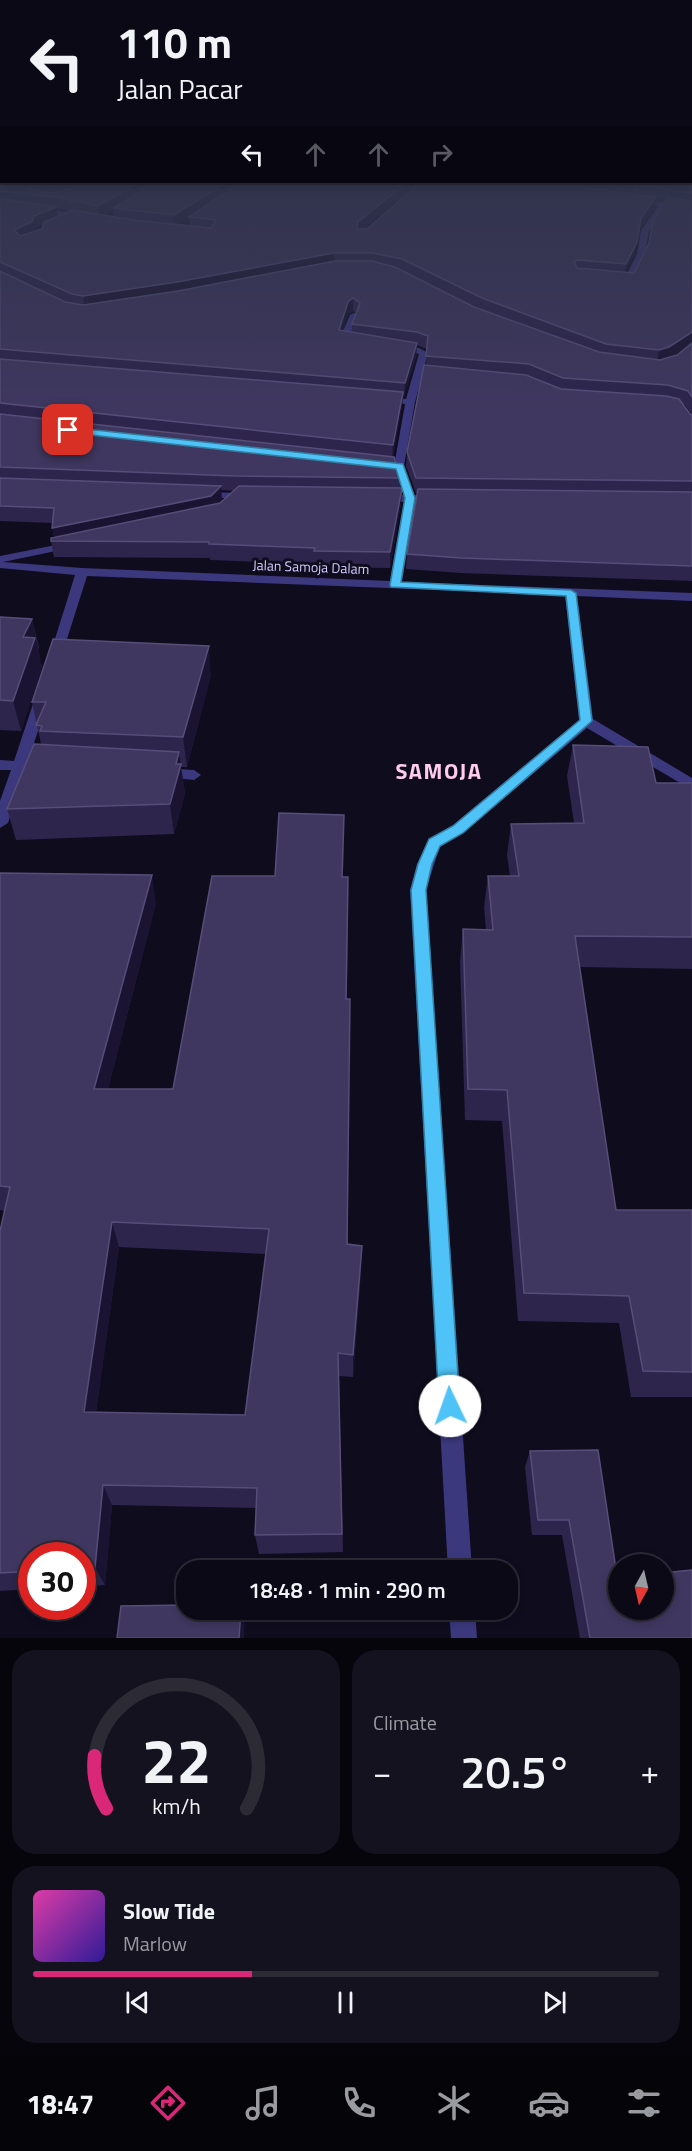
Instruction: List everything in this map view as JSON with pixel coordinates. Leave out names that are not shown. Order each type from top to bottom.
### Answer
[{"type":"street","points":[[608,279],[628,280],[640,255]]},
{"type":"street","points":[[354,315],[344,340],[366,344]]},
{"type":"street","points":[[387,346],[424,353],[423,374],[411,402],[394,466],[410,498],[395,585]]},
{"type":"street","points":[[375,399],[411,402]]},
{"type":"street","points":[[189,494],[259,496]]},
{"type":"street","points":[[223,508],[236,496]]},
{"type":"street","points":[[364,498],[446,499]]},
{"type":"street","points":[[0,559],[79,543]]},
{"type":"street","name":"Jalan Samoja Dalam","points":[[0,565],[82,572],[692,597]]},
{"type":"street","points":[[0,824],[21,766],[82,572]]},
{"type":"street","points":[[571,593],[586,721]]},
{"type":"street","points":[[586,721],[692,784]]},
{"type":"street","points":[[458,1560],[418,890],[434,843],[458,829],[586,721]]},
{"type":"street","points":[[0,765],[44,767]]},
{"type":"street","points":[[148,772],[194,775]]},
{"type":"street","points":[[463,1620],[464,1638]]},
{"type":"building","points":[[0,255],[321,255],[177,282],[83,296],[72,294],[0,262]]},
{"type":"building","points":[[385,255],[630,255],[626,264],[577,260],[574,262],[577,268],[634,273],[643,255],[692,255],[692,332],[669,347],[659,350],[606,344],[482,298],[402,259]]},
{"type":"building","points":[[335,261],[372,261],[395,267],[474,307],[599,352],[660,360],[677,355],[692,343],[692,397],[688,391],[668,385],[563,378],[529,364],[426,356],[428,336],[417,332],[352,324],[360,303],[353,298],[348,302],[339,330],[417,343],[405,383],[0,349],[0,271],[65,302],[83,305],[178,291]]},
{"type":"building","points":[[0,359],[403,392],[393,445],[0,403]]},
{"type":"building","points":[[424,365],[526,375],[561,389],[666,396],[679,399],[692,415],[692,481],[416,478],[407,452]]},
{"type":"building","points":[[0,414],[394,457],[400,478],[235,476],[0,467]]},
{"type":"building","points":[[0,478],[221,486],[211,496],[52,528],[54,508],[0,506]]},
{"type":"building","points":[[239,486],[402,488],[390,552],[314,551],[315,548],[209,544],[209,542],[51,541],[51,538],[220,503]]},
{"type":"building","points":[[418,489],[692,492],[692,566],[407,554]]},
{"type":"building","points":[[0,617],[32,619],[23,637],[35,638],[13,701],[0,700]]},
{"type":"building","points":[[53,639],[209,646],[183,737],[40,731],[42,726],[36,725],[46,702],[32,702]]},
{"type":"building","points":[[34,744],[179,752],[176,764],[181,764],[170,804],[7,809]]},
{"type":"building","points":[[573,745],[648,747],[656,783],[692,783],[692,937],[575,936],[616,1210],[692,1210],[692,1372],[643,1371],[629,1296],[524,1293],[507,1090],[468,1089],[463,929],[493,930],[488,876],[519,876],[511,824],[584,823]]},
{"type":"building","points":[[279,813],[344,815],[342,877],[348,877],[346,999],[350,999],[347,1244],[362,1246],[353,1355],[338,1353],[342,1534],[255,1535],[257,1488],[103,1485],[96,1558],[96,1542],[18,1542],[18,1572],[0,1573],[0,1231],[10,1187],[0,1186],[0,873],[152,875],[94,1089],[173,1089],[212,876],[275,876]],"holes":[[[112,1222],[269,1229],[245,1415],[84,1412]]]},
{"type":"building","points":[[598,1450],[614,1554],[608,1554],[608,1620],[674,1620],[674,1572],[692,1570],[692,1638],[590,1638],[569,1520],[538,1520],[530,1451]]},
{"type":"building","points":[[176,1605],[176,1620],[240,1620],[239,1638],[117,1638],[121,1606]]},
{"type":"district","name":"SAMOJA","points":[[439,771]]},
{"type":"route","points":[[68,430],[399,466],[410,498],[395,585],[571,593],[586,721],[458,829],[434,843],[418,890],[450,1406]]}]
